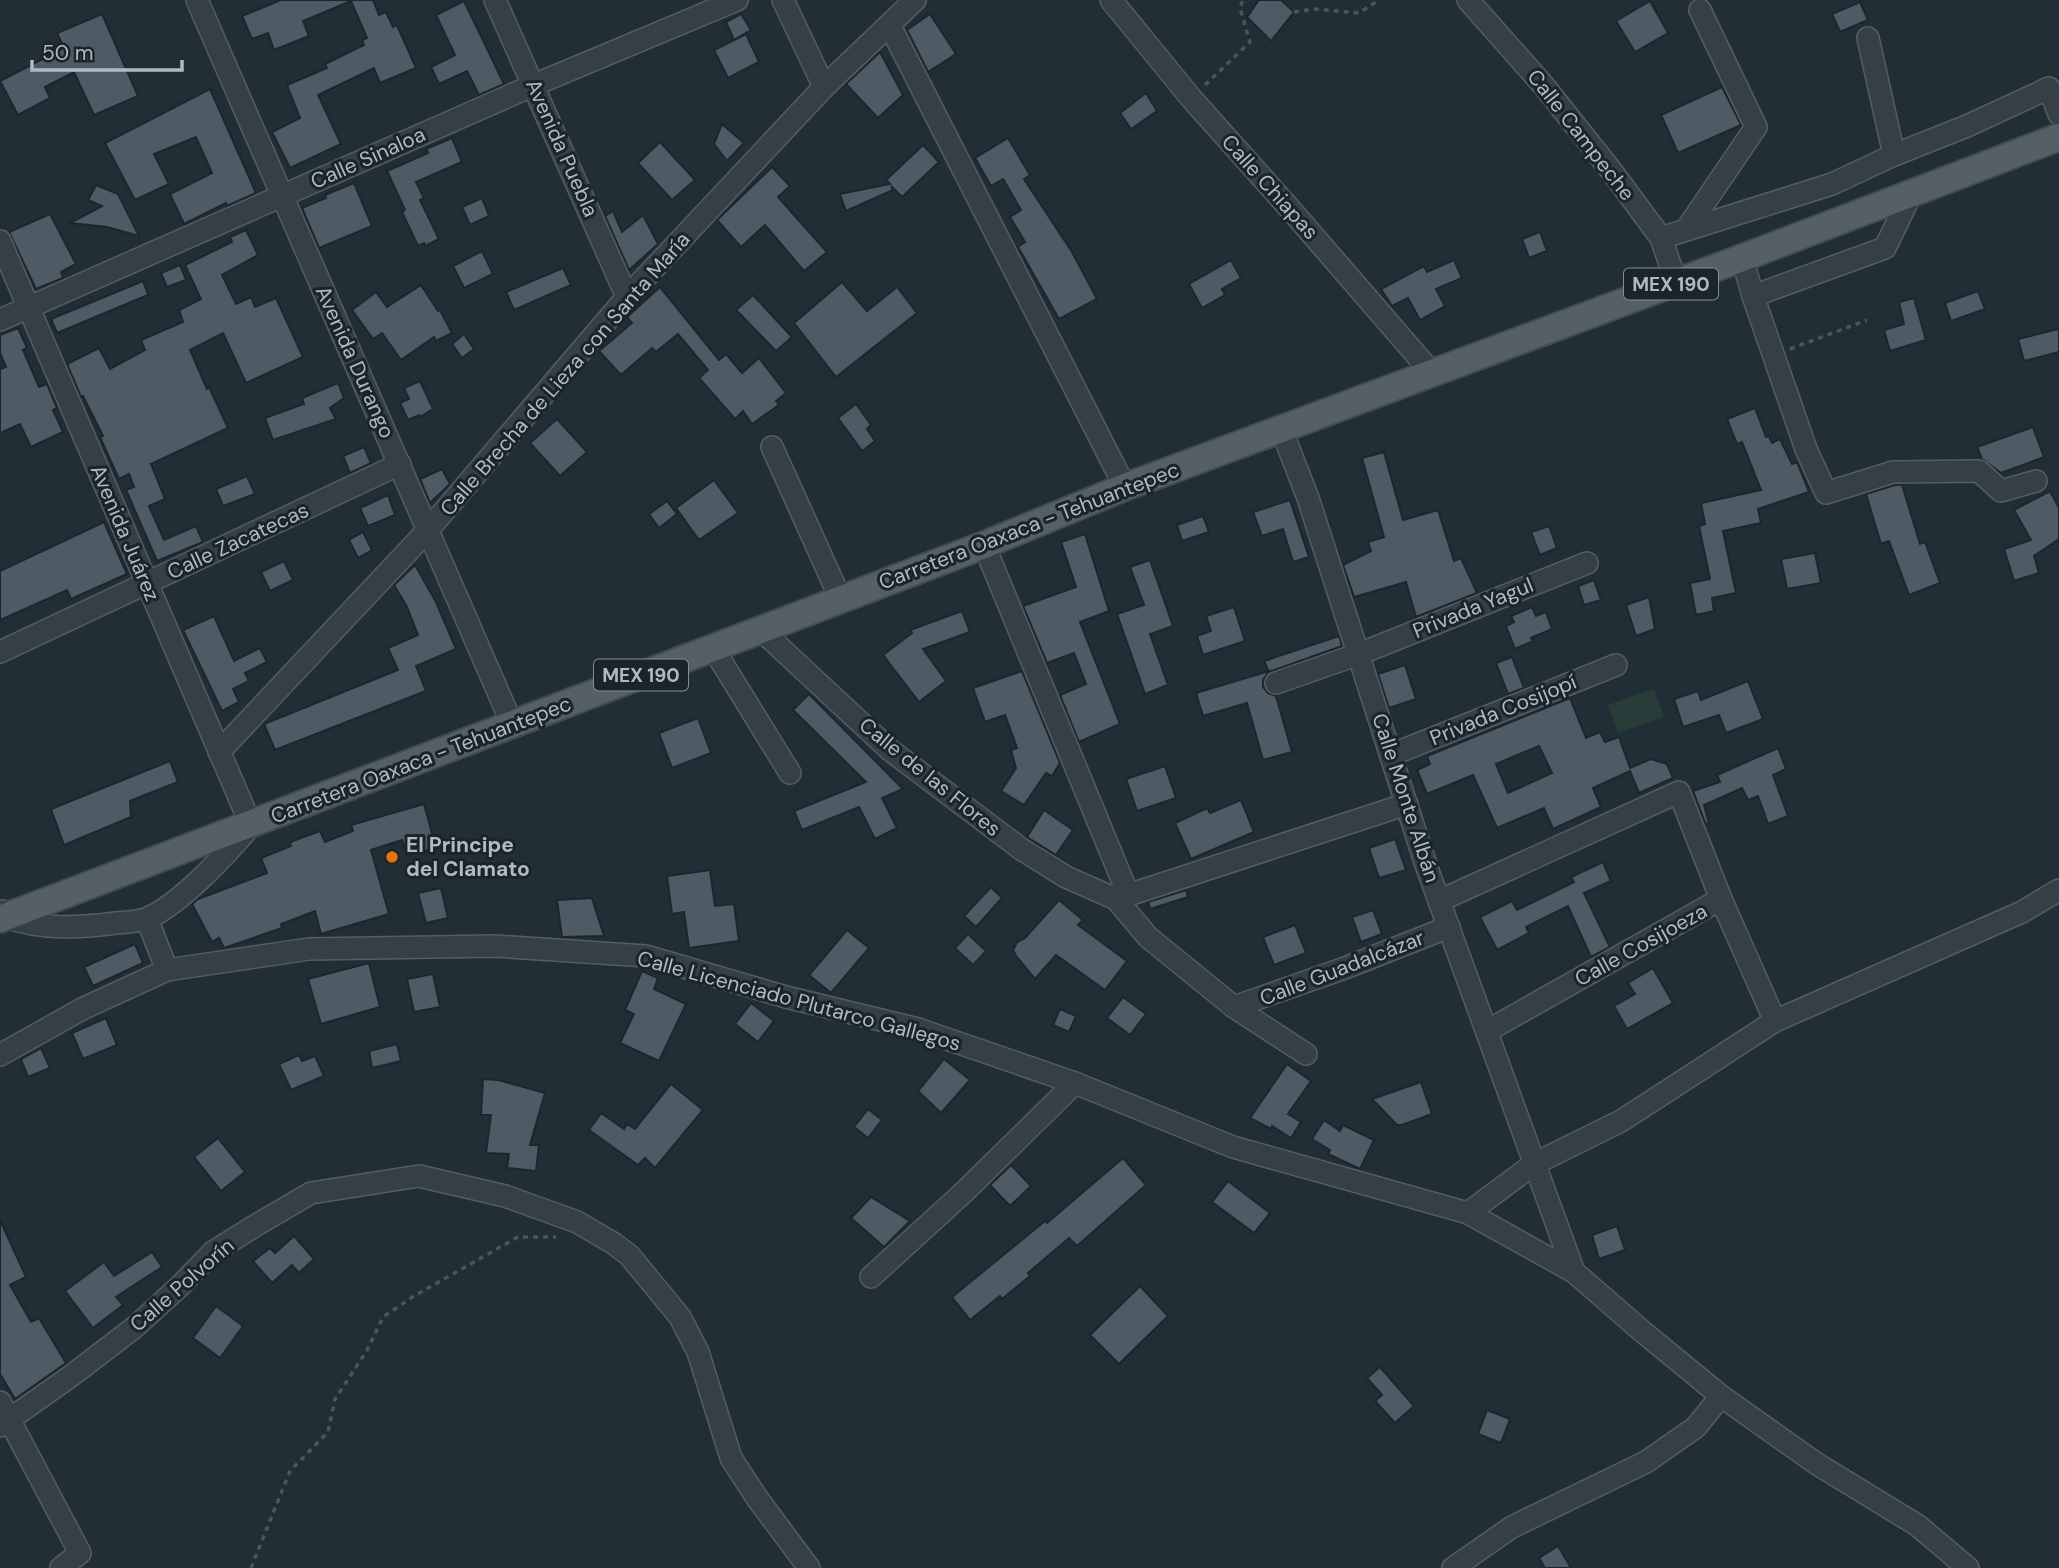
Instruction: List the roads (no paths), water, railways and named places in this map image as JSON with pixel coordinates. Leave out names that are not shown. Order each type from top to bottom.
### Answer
[{"type":"main road","name":"Carretera Oaxaca - Tehuantepec","points":[[2,914],[251,825],[984,545],[1125,487],[1742,258],[2059,136]]},
{"type":"street","name":"Avenida Durango","points":[[197,0],[512,724]]},
{"type":"street","name":"Avenida Puebla","points":[[495,0],[627,298]]},
{"type":"street","name":"Calle Sinaloa","points":[[0,320],[534,85],[737,0]]},
{"type":"street","points":[[783,0],[824,87]]},
{"type":"street","name":"Calle Brecha de Lieza con Santa María","points":[[219,752],[428,530],[627,298],[824,87],[915,0]]},
{"type":"street","name":"Calle Chiapas","points":[[1111,0],[1191,98],[1292,210],[1432,373]]},
{"type":"street","name":"Calle Campeche","points":[[1468,0],[1544,86],[1661,238],[1676,282]]},
{"type":"street","points":[[1686,230],[1756,127],[1700,10]]},
{"type":"street","points":[[890,26],[1125,487]]},
{"type":"street","points":[[1868,38],[1894,155]]},
{"type":"street","points":[[1661,238],[1832,184],[1894,155],[1967,127],[2049,88],[2059,114]]},
{"type":"street","points":[[1753,296],[1885,248],[1912,192]]},
{"type":"street","name":"Avenida Juárez","points":[[0,241],[251,825]]},
{"type":"street","points":[[1742,258],[1772,356],[1805,449],[1826,493],[1893,472],[1979,471],[2001,491],[2036,481]]},
{"type":"street","name":"Calle Monte Albán","points":[[1282,430],[1308,498],[1439,901],[1574,1272]]},
{"type":"street","points":[[772,447],[841,600]]},
{"type":"street","name":"Calle Zacatecas","points":[[0,652],[400,464]]},
{"type":"street","name":"Calle de las Flores","points":[[984,545],[1122,897],[1148,937],[1234,1006],[1306,1054]]},
{"type":"street","name":"Privada Yagul","points":[[1276,684],[1359,654],[1587,563]]},
{"type":"street","name":"Calle de las Flores","points":[[761,630],[890,750],[1021,849],[1066,877],[1122,897]]},
{"type":"street","points":[[713,648],[790,773]]},
{"type":"street","name":"Privada Cosijopí","points":[[1391,755],[1616,665]]},
{"type":"street","name":"Calle Cosijoeza","points":[[1439,901],[1679,792],[1721,899],[1487,1031]]},
{"type":"street","points":[[1122,897],[1407,804]]},
{"type":"street","points":[[2,914],[28,925],[74,928],[147,919],[178,898],[234,846],[251,825]]},
{"type":"street","points":[[1468,1213],[1535,1164],[1620,1121],[1775,1021],[2022,912],[2059,890]]},
{"type":"street","points":[[1721,899],[1775,1021]]},
{"type":"street","points":[[147,919],[167,970]]},
{"type":"street","name":"Calle Guadalcázar","points":[[1234,1006],[1345,968],[1449,927]]},
{"type":"street","name":"Calle Licenciado Plutarco Gallegos","points":[[0,1055],[82,1009],[167,970],[309,949],[495,946],[646,956],[786,998],[918,1029],[1075,1083],[1233,1147],[1468,1213],[1574,1272],[1721,1395],[1817,1464],[1917,1525],[1968,1568]]},
{"type":"street","points":[[871,1277],[963,1193],[1075,1083]]},
{"type":"street","name":"Calle Polvorín","points":[[3,1417],[135,1326],[181,1286],[214,1252],[311,1193],[419,1176],[505,1196],[565,1218],[613,1243],[629,1255],[680,1317],[698,1352],[731,1458],[809,1568]]},
{"type":"street","points":[[1453,1568],[1512,1527],[1646,1462],[1696,1427],[1721,1395]]},
{"type":"street","points":[[3,1417],[80,1553],[61,1568]]},
{"type":"place","name":"El Principe del Clamato","points":[[392,857]]}]
